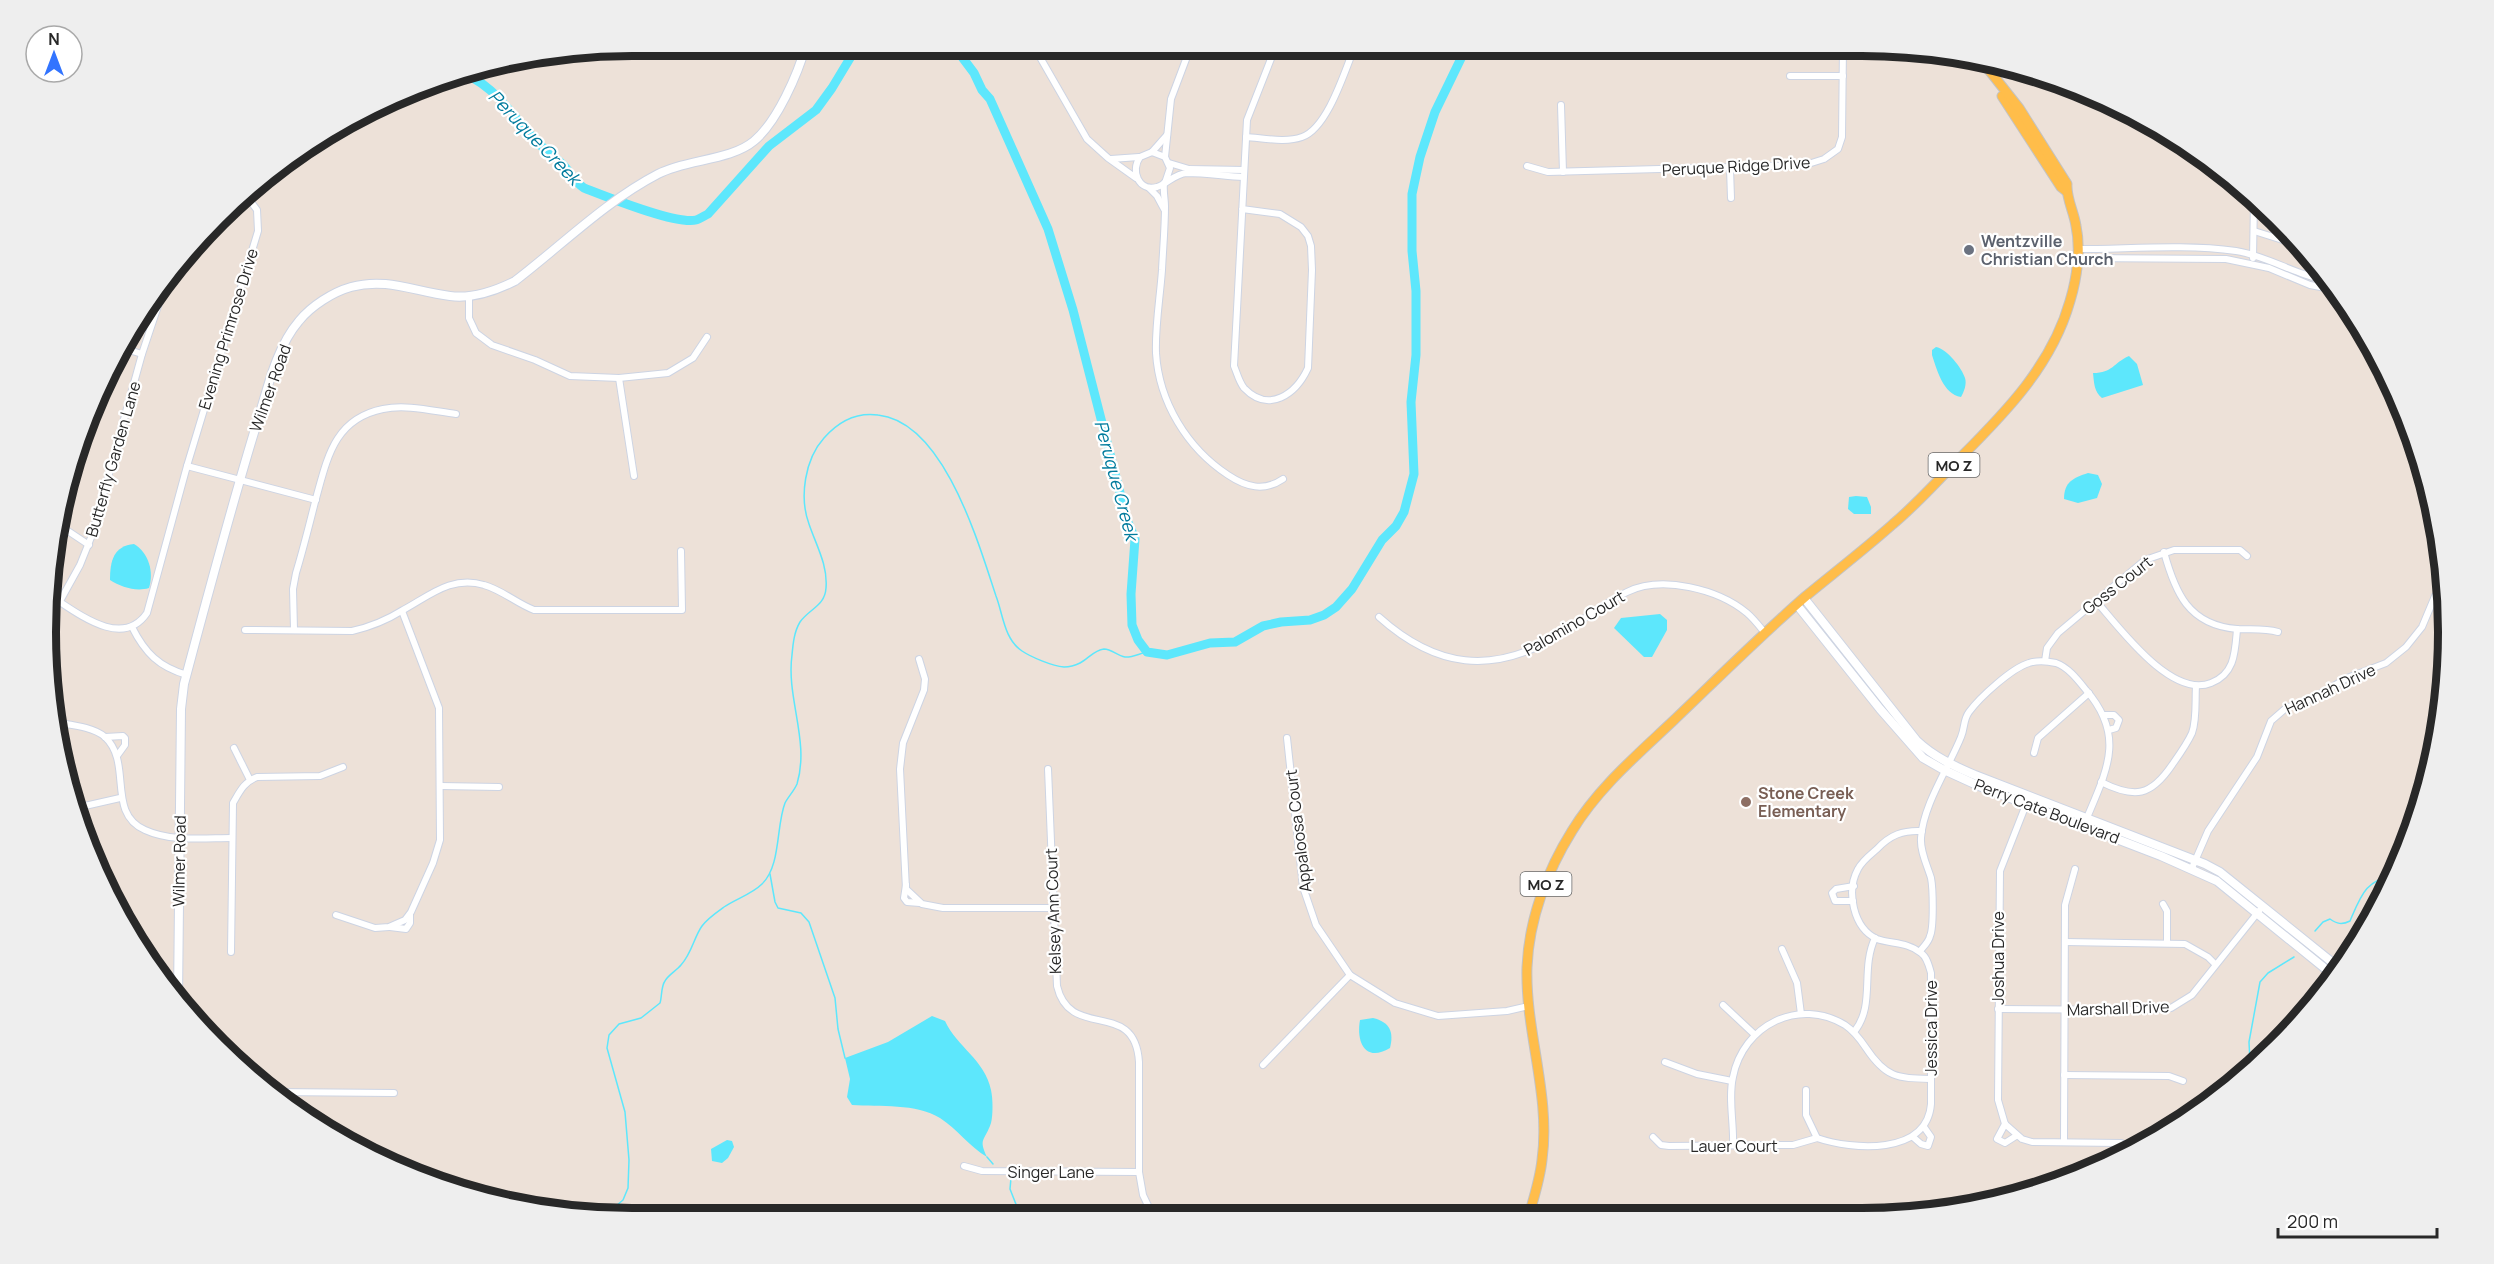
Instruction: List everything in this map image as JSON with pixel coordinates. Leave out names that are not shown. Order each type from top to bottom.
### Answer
[{"type":"main road","name":"MO Z","points":[[1981,68],[2013,111],[2061,187],[2066,191]]},
{"type":"main road","name":"MO Z","points":[[1531,1208],[1543,1158],[1542,1101],[1529,1006],[1527,965],[1535,913],[1551,868],[1573,829],[1601,790],[1800,602],[1903,515],[1984,435],[2032,380],[2044,362],[2066,314],[2071,298],[2078,253],[2078,232],[2066,191],[2067,184],[2030,125],[1989,70]]},
{"type":"street","name":"Wilmer Road","points":[[178,987],[181,709],[187,675],[239,481],[282,348],[299,320],[313,308],[350,287],[370,283],[389,283],[451,296],[469,296],[497,290],[515,281],[624,194],[668,169],[735,150],[753,142],[785,96],[802,55]]},
{"type":"street","points":[[1039,55],[1087,139],[1108,159],[1149,187],[1157,196],[1165,212]]},
{"type":"street","points":[[1188,55],[1171,99],[1167,135],[1167,160],[1170,173],[1164,183],[1165,212],[1156,353],[1166,400],[1188,438],[1218,468],[1234,479],[1255,487],[1271,486],[1283,479]]},
{"type":"street","points":[[1242,209],[1280,214],[1290,219],[1301,227],[1311,246],[1308,368],[1301,383],[1293,391],[1284,398],[1274,400],[1251,394],[1242,386],[1234,366],[1243,177],[1246,137],[1250,108],[1272,55]]},
{"type":"street","points":[[1246,137],[1293,139],[1312,132],[1324,118],[1350,55]]},
{"type":"street","name":"Peruque Ridge Drive","points":[[1527,166],[1548,172],[1563,172],[1805,165],[1824,159],[1838,149],[1844,123],[1843,55]]},
{"type":"street","points":[[1790,76],[1843,76]]},
{"type":"street","points":[[1561,105],[1563,172]]},
{"type":"street","points":[[1108,159],[1140,157],[1152,152],[1167,135]]},
{"type":"street","points":[[1152,152],[1189,169],[1244,170]]},
{"type":"street","points":[[1137,178],[1135,167],[1140,157]]},
{"type":"street","points":[[1730,168],[1731,198]]},
{"type":"street","points":[[1149,187],[1155,188],[1177,174],[1243,177]]},
{"type":"street","name":"Evening Primrose Drive","points":[[132,627],[144,618],[149,608],[187,466],[258,227],[257,210],[250,201]]},
{"type":"street","points":[[2254,210],[2252,255],[2254,265]]},
{"type":"street","points":[[2254,231],[2285,241]]},
{"type":"street","points":[[2078,253],[2206,249],[2252,255],[2275,261],[2316,277]]},
{"type":"street","points":[[2078,253],[2216,258],[2254,265],[2324,288]]},
{"type":"street","points":[[469,296],[471,325],[476,333],[492,345],[535,360],[567,375],[619,378],[668,373],[693,358],[707,337]]},
{"type":"street","name":"Butterfly Garden Lane","points":[[60,601],[89,545],[157,306]]},
{"type":"street","points":[[130,350],[142,354]]},
{"type":"street","points":[[619,378],[634,476]]},
{"type":"street","points":[[294,630],[293,589],[328,454],[333,444],[348,425],[360,417],[384,408],[398,407],[456,414]]},
{"type":"street","points":[[187,466],[316,500]]},
{"type":"street","points":[[65,529],[89,545]]},
{"type":"street","name":"Goss Court","points":[[2045,661],[2050,641],[2145,560],[2174,550],[2240,550],[2247,556]]},
{"type":"street","points":[[245,630],[352,631],[366,628],[402,611],[441,588],[467,581],[496,589],[534,610],[682,610],[681,551]]},
{"type":"street","points":[[2164,552],[2175,589],[2188,607],[2214,624],[2237,629],[2269,629],[2278,632]]},
{"type":"street","name":"Palomino Court","points":[[1379,617],[1410,641],[1443,655],[1470,661],[1497,661],[1513,657],[1551,640],[1628,591],[1637,588],[1677,585],[1705,591],[1730,602],[1748,613],[1766,633]]},
{"type":"street","name":"Hannah Drive","points":[[2193,864],[2208,831],[2257,757],[2271,721],[2286,708],[2315,697],[2337,683],[2393,658],[2406,647],[2422,627],[2429,608],[2437,596]]},
{"type":"street","points":[[57,599],[99,625],[120,630],[132,627],[151,657],[166,668],[187,675]]},
{"type":"street","name":"Perry Cate Boulevard","points":[[1800,602],[1917,741],[1946,767],[2193,864],[2220,872],[2328,970]]},
{"type":"street","points":[[2096,602],[2157,667],[2183,682],[2196,686],[2217,681],[2228,671],[2235,657],[2237,629]]},
{"type":"street","points":[[336,915],[375,928],[389,927],[405,920],[437,853],[440,840],[439,708],[402,611]]},
{"type":"street","points":[[919,659],[925,679],[924,690],[903,743],[900,769],[906,884],[909,894],[920,903],[930,907],[1052,908]]},
{"type":"street","points":[[1922,831],[1900,832],[1881,844],[1859,867],[1853,901],[1859,922],[1875,938],[1920,951],[1930,936],[1932,900],[1931,879],[1921,845],[1922,831],[1946,767],[1963,735],[1967,716],[1978,701],[2020,667],[2045,661],[2063,666],[2089,693],[2104,715],[2109,730],[2108,761],[2085,822]]},
{"type":"street","points":[[2101,782],[2134,793],[2142,792],[2158,784],[2192,733],[2196,686]]},
{"type":"street","points":[[2034,753],[2038,738],[2089,693]]},
{"type":"street","points":[[2104,715],[2114,715],[2119,720],[2115,728],[2109,730]]},
{"type":"street","points":[[63,724],[84,727],[105,737],[123,736],[125,745],[117,756]]},
{"type":"street","points":[[105,737],[120,764],[120,798],[128,814],[144,830],[179,837],[232,838]]},
{"type":"street","name":"Appaloosa Court","points":[[1287,738],[1303,887],[1308,908],[1316,925],[1350,975],[1395,1003],[1438,1016],[1507,1011],[1529,1006]]},
{"type":"street","points":[[234,748],[250,780]]},
{"type":"street","points":[[231,952],[232,803],[239,790],[250,780],[265,776],[320,776],[343,767]]},
{"type":"street","name":"Kelsey Ann Court","points":[[1048,769],[1055,978],[1059,995],[1065,1005],[1076,1014],[1113,1023],[1126,1029],[1137,1046],[1139,1172],[1143,1195],[1150,1208]]},
{"type":"street","points":[[440,786],[499,787]]},
{"type":"street","points":[[83,806],[120,798]]},
{"type":"street","name":"Joshua Drive","points":[[2028,800],[2000,871],[1998,1100],[2005,1124],[2016,1136],[2032,1142],[2125,1145]]},
{"type":"street","points":[[2064,1142],[2065,905],[2075,869]]},
{"type":"street","points":[[1853,901],[1835,901],[1833,893],[1836,889],[1854,886]]},
{"type":"street","points":[[2163,904],[2167,911],[2167,943]]},
{"type":"street","name":"Perry Cate Boulevard","points":[[2260,909],[2333,963]]},
{"type":"street","name":"Marshall Drive","points":[[1998,1009],[2144,1010],[2171,1008],[2192,995],[2260,909]]},
{"type":"street","points":[[1854,1032],[1866,1011],[1867,961],[1875,938]]},
{"type":"street","points":[[2065,942],[2185,944],[2215,964]]},
{"type":"street","points":[[1782,950],[1797,983],[1801,1014]]},
{"type":"street","name":"Jessica Drive","points":[[1817,1138],[1845,1145],[1887,1144],[1913,1137],[1924,1127],[1930,1113],[1932,980],[1925,957],[1920,951]]},
{"type":"street","points":[[1263,1065],[1350,975]]},
{"type":"street","points":[[1723,1005],[1754,1034]]},
{"type":"street","points":[[1733,1145],[1732,1082],[1739,1058],[1754,1034],[1771,1022],[1786,1016],[1812,1014],[1833,1019],[1854,1032],[1882,1070],[1903,1078],[1931,1079]]},
{"type":"street","points":[[1665,1062],[1697,1074],[1732,1082]]},
{"type":"street","points":[[2064,1075],[2169,1076],[2182,1081]]},
{"type":"street","points":[[1806,1090],[1806,1115],[1817,1138]]},
{"type":"street","points":[[285,1092],[394,1093]]},
{"type":"street","name":"Joshua Drive","points":[[2005,1124],[1997,1139],[2005,1143],[2016,1136]]},
{"type":"street","name":"Jessica Drive","points":[[1913,1137],[1921,1144],[1928,1146],[1931,1137],[1924,1127]]},
{"type":"street","name":"Lauer Court","points":[[1653,1137],[1661,1145],[1669,1146],[1792,1145],[1817,1138]]},
{"type":"street","name":"Singer Lane","points":[[964,1166],[982,1171],[1139,1172]]},
{"type":"water","points":[[1936,347],[1949,355],[1966,380],[1961,397],[1950,391],[1942,380],[1932,355],[1932,350]]},
{"type":"water","points":[[2129,356],[2137,364],[2143,385],[2102,398],[2099,396],[2093,373],[2105,371]]},
{"type":"water","points":[[2088,473],[2098,475],[2102,484],[2097,498],[2078,503],[2064,499],[2064,493],[2070,482]]},
{"type":"water","points":[[1849,497],[1867,497],[1871,514],[1854,514],[1848,509]]},
{"type":"water","points":[[134,544],[143,552],[149,563],[151,576],[149,588],[129,588],[110,580],[114,555],[127,545]]},
{"type":"water","points":[[1660,614],[1667,620],[1667,630],[1652,657],[1644,657],[1614,628],[1621,618]]},
{"type":"water","points":[[932,1016],[945,1021],[956,1039],[977,1062],[988,1079],[992,1094],[992,1107],[991,1123],[983,1140],[987,1157],[946,1122],[930,1113],[909,1108],[852,1105],[847,1097],[850,1079],[845,1058],[888,1042]]},
{"type":"water","points":[[1373,1018],[1387,1025],[1391,1033],[1390,1048],[1374,1053],[1364,1048],[1359,1036],[1360,1020]]},
{"type":"water","points":[[727,1140],[732,1141],[734,1147],[728,1158],[722,1163],[712,1161],[711,1149]]},
{"type":"waterway","name":"Peruque Creek","points":[[473,78],[491,91],[537,142],[584,188],[657,214],[696,220],[708,214],[769,146],[816,110],[852,55]]},
{"type":"waterway","name":"Peruque Creek","points":[[960,55],[990,99],[1048,229],[1073,310],[1127,520],[1135,539],[1131,594],[1132,625],[1138,640],[1147,652],[1167,655],[1210,643],[1235,642],[1263,626],[1310,620],[1324,615],[1336,607],[1352,589],[1382,540],[1396,526],[1404,512],[1414,474],[1411,402],[1416,355],[1416,291],[1412,251],[1412,194],[1420,157],[1435,112],[1463,55]]},
{"type":"waterway","points":[[614,1208],[623,1200],[628,1188],[629,1160],[625,1112],[607,1048],[609,1035],[619,1024],[641,1018],[660,1003],[664,983],[685,960],[704,923],[724,907],[758,888],[768,876],[775,857],[782,812],[797,784],[801,752],[792,687],[793,642],[800,622],[820,603],[826,588],[823,563],[806,513],[804,490],[812,457],[829,432],[848,419],[870,414],[901,423],[922,439],[940,461],[955,488],[979,546],[1005,626],[1011,640],[1022,651],[1042,661],[1064,667],[1080,663],[1104,649],[1125,657],[1147,652]]},
{"type":"waterway","points":[[770,874],[778,908],[801,913],[809,922],[835,998],[838,1029],[845,1058]]},
{"type":"waterway","points":[[2315,931],[2323,922],[2330,919],[2340,923],[2350,921],[2366,890],[2384,877]]},
{"type":"waterway","points":[[2250,1058],[2249,1042],[2260,982],[2268,973],[2294,957]]},
{"type":"waterway","points":[[987,1157],[993,1164]]},
{"type":"waterway","points":[[1011,1178],[1010,1189],[1017,1208]]},
{"type":"place","name":"Wentzville Christian Church","points":[[1969,250]]},
{"type":"place","name":"Stone Creek Elementary","points":[[1746,802]]}]
